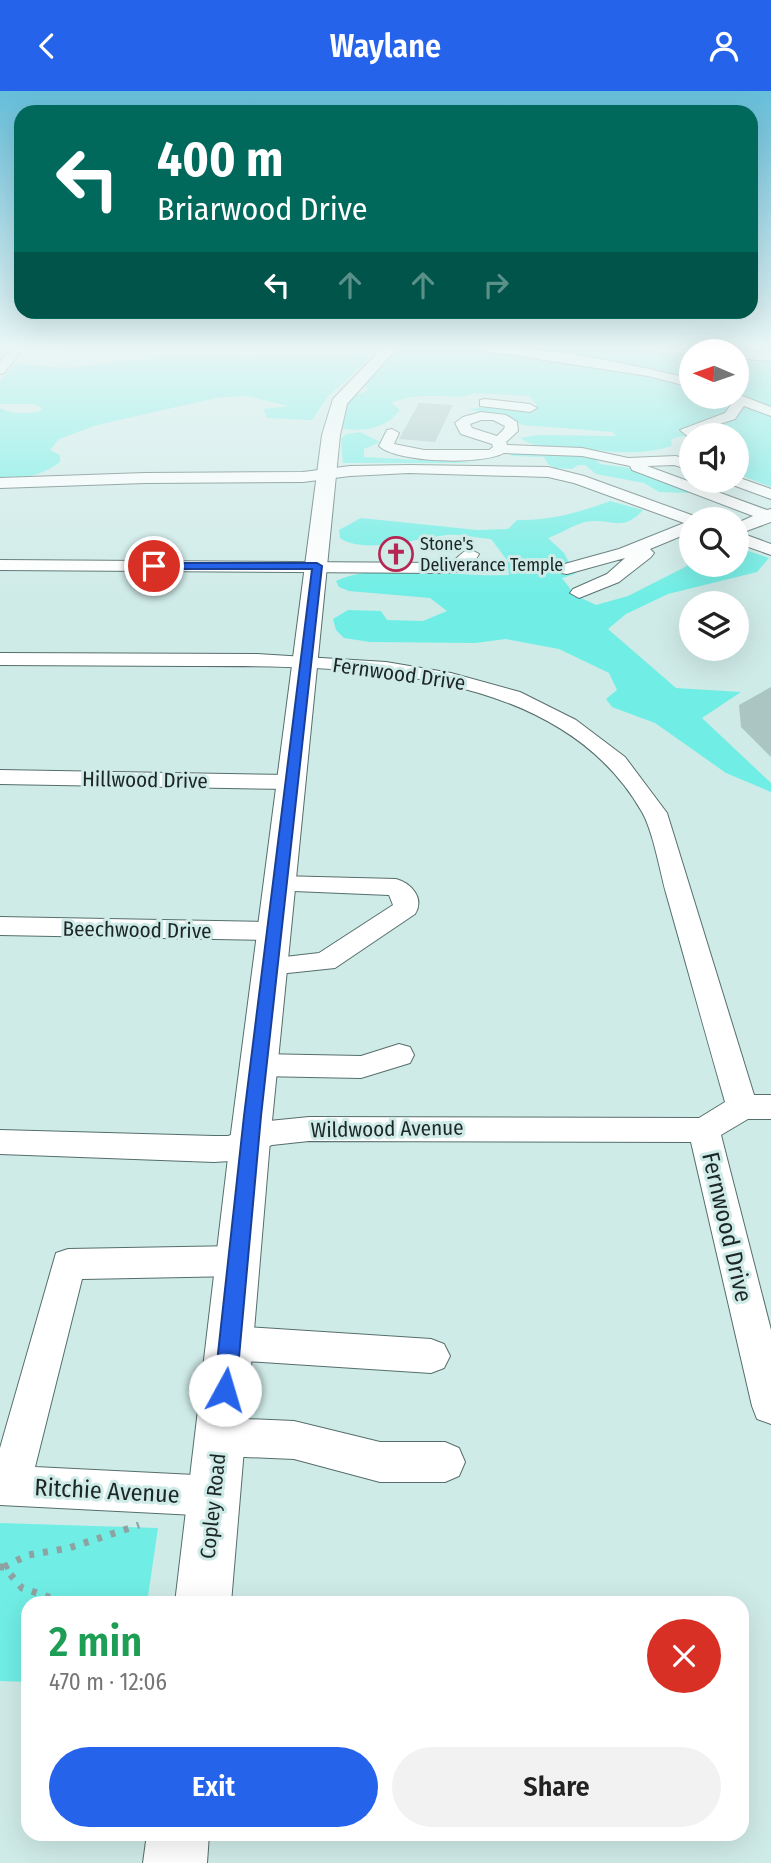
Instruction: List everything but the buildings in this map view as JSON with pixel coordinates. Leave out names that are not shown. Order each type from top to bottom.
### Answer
[{"type":"main road","name":"Copley Road","points":[[204,1596],[258,1065],[334,429]]},
{"type":"main road","points":[[175,1863],[177,1841]]},
{"type":"street","points":[[465,429],[497,448]]},
{"type":"street","points":[[494,470],[497,448],[511,429]]},
{"type":"street","points":[[392,433],[386,446],[396,450],[497,448],[582,452],[628,462],[679,461]]},
{"type":"street","points":[[628,462],[644,471],[770,515]]},
{"type":"street","points":[[0,483],[145,478],[303,477],[409,469],[494,470],[569,475],[679,516]]},
{"type":"street","points":[[749,486],[771,494]]},
{"type":"street","points":[[749,524],[770,515]]},
{"type":"street","points":[[567,569],[625,553],[679,531]]},
{"type":"street","points":[[749,542],[771,550]]},
{"type":"street","points":[[579,593],[613,578],[640,555],[679,543]]},
{"type":"street","points":[[0,565],[457,567],[467,561],[470,554]]},
{"type":"street","name":"Fernwood Drive","points":[[0,659],[304,661],[431,675],[499,693],[556,717],[600,746],[625,770],[655,814],[756,1107]]},
{"type":"street","name":"Hillwood Drive","points":[[0,776],[290,782]]},
{"type":"street","name":"Beechwood Drive","points":[[0,926],[271,949],[324,962],[406,908],[405,896],[396,887],[279,884]]},
{"type":"street","points":[[258,1065],[361,1067],[400,1055]]},
{"type":"street","points":[[704,1130],[756,1107]]},
{"type":"street","name":"Wildwood Avenue","points":[[0,1142],[214,1149],[230,1148],[269,1133],[309,1129],[704,1130]]},
{"type":"street","name":"Fernwood Drive","points":[[704,1130],[771,1406]]},
{"type":"street","points":[[5,1486],[68,1264],[238,1261]]},
{"type":"street","points":[[230,1343],[431,1356]]},
{"type":"street","points":[[220,1437],[294,1440],[380,1462],[445,1462]]},
{"type":"street","name":"Ritchie Avenue","points":[[5,1486],[215,1496]]},
{"type":"path","points":[[46,1596],[22,1588],[2,1567],[27,1555],[69,1548],[149,1522]]},
{"type":"shaded area","points":[[0,429],[87,429],[59,439],[50,450],[60,455],[60,462],[32,475],[0,479]]},
{"type":"shaded area","points":[[570,429],[679,429],[679,437],[671,439],[672,446],[637,452],[548,447],[520,438],[538,435],[616,436],[613,432]]},
{"type":"shaded area","points":[[749,429],[771,429],[771,487],[749,479]]},
{"type":"shaded area","points":[[360,432],[380,442],[364,449],[364,457],[477,463],[343,463],[341,438]]},
{"type":"shaded area","points":[[512,453],[593,457],[600,464],[630,468],[679,488],[679,493],[659,492],[644,483],[596,474],[585,465],[572,469],[555,468],[548,464],[544,457],[511,456]]},
{"type":"shaded area","points":[[610,501],[643,510],[622,523],[585,522],[548,538],[564,553],[575,574],[562,578],[575,595],[596,605],[628,596],[679,570],[679,577],[737,577],[668,594],[626,614],[608,629],[676,688],[741,692],[702,718],[771,783],[771,792],[726,773],[655,723],[612,707],[606,699],[617,690],[609,673],[559,649],[506,639],[475,643],[370,642],[344,638],[336,630],[333,619],[348,610],[381,611],[387,620],[423,621],[447,611],[430,598],[349,591],[339,587],[336,581],[354,575],[420,571],[509,575],[507,560],[491,539],[447,535],[392,544],[363,545],[340,538],[339,530],[361,518],[477,530],[508,529],[517,520],[541,519],[588,509]]},
{"type":"shaded area","points":[[749,551],[769,558],[757,572],[749,574]]},
{"type":"shaded area","points":[[0,1523],[158,1528],[148,1596],[21,1596],[21,1682],[0,1681]]},
{"type":"place","name":"Stone's Deliverance Temple","points":[[396,554]]},
{"type":"route","points":[[154,566],[317,566],[253,1116],[225,1390]]}]
